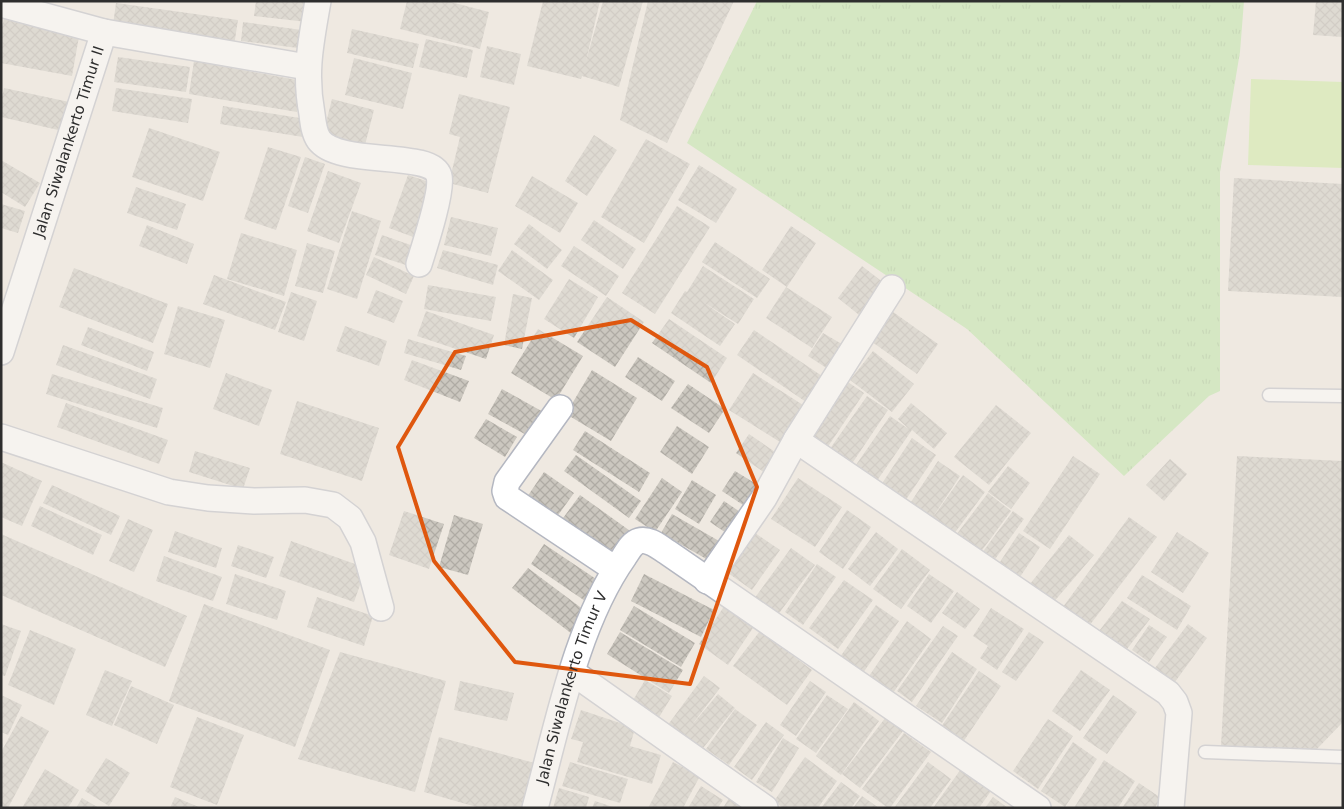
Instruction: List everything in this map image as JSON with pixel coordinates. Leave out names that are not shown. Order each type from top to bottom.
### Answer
[{"type":"street","points":[[318,1],[307,68],[308,95],[314,127],[319,139],[326,146],[350,154],[420,163],[434,168],[439,173],[440,181],[435,207],[419,264]]},
{"type":"street","name":"Jalan Siwalankerto Timur II","points":[[1,4],[104,32],[1,352]]},
{"type":"street","points":[[104,32],[307,68]]},
{"type":"street","points":[[707,581],[764,498],[796,440],[892,288]]},
{"type":"street","points":[[560,408],[507,482],[505,491],[508,497],[616,569]]},
{"type":"street","points":[[1,437],[169,492],[208,498],[254,501],[305,500],[333,505],[350,518],[363,542],[381,608]]},
{"type":"street","points":[[796,440],[1168,694],[1175,702],[1179,713],[1171,808]]},
{"type":"street","name":"Jalan Siwalankerto Timur V","points":[[535,808],[572,672],[594,612],[616,569],[632,545],[640,541],[647,541],[667,552],[1038,808]]},
{"type":"street","points":[[572,672],[765,808]]},
{"type":"lane","points":[[1269,394],[1343,396]]},
{"type":"lane","points":[[1205,752],[1343,757]]},
{"type":"highlighted area","points":[[631,320],[707,367],[757,487],[690,684],[515,662],[434,561],[398,447],[455,352]]},
{"type":"green space","points":[[757,1],[1244,1],[1240,52],[1220,172],[1220,391],[1209,396],[1124,476],[967,329],[687,143]]},
{"type":"green space","points":[[1251,79],[1343,82],[1343,168],[1248,165]]},
{"type":"building","points":[[256,1],[310,1],[307,22],[254,16]]},
{"type":"building","points":[[407,1],[447,1],[489,12],[480,49],[400,29]]},
{"type":"building","points":[[543,1],[600,1],[586,61],[603,1],[643,1],[619,87],[582,76],[581,79],[527,66]]},
{"type":"building","points":[[648,1],[734,1],[667,143],[620,120]]},
{"type":"building","points":[[1316,1],[1343,1],[1343,37],[1313,35]]},
{"type":"building","points":[[116,3],[238,20],[233,52],[113,25]]},
{"type":"building","points":[[4,18],[80,31],[72,76],[1,63],[1,31]]},
{"type":"building","points":[[243,22],[309,31],[306,49],[241,41]]},
{"type":"building","points":[[352,29],[419,44],[413,68],[347,53]]},
{"type":"building","points":[[426,39],[473,50],[467,78],[419,67]]},
{"type":"building","points":[[487,46],[521,54],[514,85],[480,77]]},
{"type":"building","points":[[118,57],[190,67],[186,92],[114,82]]},
{"type":"building","points":[[354,58],[412,73],[403,109],[345,95]]},
{"type":"building","points":[[194,61],[302,81],[297,112],[189,94]]},
{"type":"building","points":[[4,88],[74,103],[67,132],[1,117],[1,101]]},
{"type":"building","points":[[116,88],[192,99],[188,123],[112,111]]},
{"type":"building","points":[[459,94],[510,107],[488,193],[449,183],[460,137],[449,134]]},
{"type":"building","points":[[332,99],[374,110],[364,149],[322,139]]},
{"type":"building","points":[[223,106],[306,119],[303,137],[220,124]]},
{"type":"building","points":[[149,128],[220,152],[203,201],[132,177]]},
{"type":"building","points":[[594,135],[617,150],[587,196],[565,181]]},
{"type":"building","points":[[646,139],[690,164],[644,243],[601,217]]},
{"type":"building","points":[[268,147],[301,157],[276,230],[244,219]]},
{"type":"building","points":[[305,157],[325,164],[308,213],[288,206]]},
{"type":"building","points":[[1,160],[40,183],[25,207],[1,192]]},
{"type":"building","points":[[699,165],[737,189],[716,223],[678,200]]},
{"type":"building","points":[[328,171],[361,183],[339,243],[307,231]]},
{"type":"building","points":[[408,175],[435,184],[416,238],[389,228]]},
{"type":"building","points":[[532,176],[578,203],[560,233],[515,206]]},
{"type":"building","points":[[1234,178],[1343,184],[1343,297],[1228,291]]},
{"type":"building","points":[[136,187],[186,204],[177,230],[127,213]]},
{"type":"building","points":[[1,204],[25,211],[18,233],[1,228]]},
{"type":"building","points":[[677,206],[710,227],[655,314],[622,293]]},
{"type":"building","points":[[352,211],[381,221],[357,299],[327,289]]},
{"type":"building","points":[[451,217],[498,228],[491,256],[444,245]]},
{"type":"building","points":[[594,220],[636,249],[623,269],[581,240]]},
{"type":"building","points":[[529,224],[562,250],[547,269],[514,244]]},
{"type":"building","points":[[147,225],[194,244],[187,264],[139,246]]},
{"type":"building","points":[[791,226],[816,243],[787,287],[762,270]]},
{"type":"building","points":[[241,233],[297,250],[284,296],[227,279]]},
{"type":"building","points":[[382,235],[422,249],[415,268],[375,255]]},
{"type":"building","points":[[715,242],[770,279],[757,298],[702,262]]},
{"type":"building","points":[[307,243],[335,251],[323,293],[295,286]]},
{"type":"building","points":[[574,246],[619,276],[606,296],[561,266]]},
{"type":"building","points":[[443,250],[498,265],[493,285],[437,268]]},
{"type":"building","points":[[512,250],[553,280],[539,300],[498,271]]},
{"type":"building","points":[[374,257],[414,276],[406,294],[366,275]]},
{"type":"building","points":[[703,266],[754,299],[738,324],[703,302],[735,324],[720,346],[671,313]]},
{"type":"building","points":[[862,266],[889,287],[864,319],[838,298]]},
{"type":"building","points":[[74,268],[168,304],[153,343],[59,307]]},
{"type":"building","points":[[214,275],[286,302],[275,330],[203,304]]},
{"type":"building","points":[[569,279],[598,297],[574,338],[544,319]]},
{"type":"building","points":[[428,285],[496,297],[491,321],[424,309]]},
{"type":"building","points":[[786,287],[832,317],[812,348],[766,318]]},
{"type":"building","points":[[376,290],[403,301],[394,323],[367,313]]},
{"type":"building","points":[[291,292],[317,301],[304,341],[278,332]]},
{"type":"building","points":[[513,294],[532,298],[522,349],[504,345]]},
{"type":"building","points":[[607,297],[644,322],[615,367],[577,342]]},
{"type":"building","points":[[178,306],[225,320],[210,368],[164,354]]},
{"type":"building","points":[[889,309],[938,344],[917,374],[868,339]]},
{"type":"building","points":[[426,311],[494,335],[486,359],[417,336]]},
{"type":"building","points":[[669,319],[727,358],[711,383],[652,343]]},
{"type":"building","points":[[345,326],[387,341],[379,366],[336,351]]},
{"type":"building","points":[[88,327],[154,352],[147,371],[81,345]]},
{"type":"building","points":[[538,329],[583,356],[556,400],[511,373]]},
{"type":"building","points":[[754,330],[825,378],[809,404],[737,355]]},
{"type":"building","points":[[823,333],[847,347],[831,371],[808,356]]},
{"type":"building","points":[[408,339],[466,356],[461,370],[404,353]]},
{"type":"building","points":[[63,345],[157,379],[150,399],[56,365]]},
{"type":"building","points":[[873,351],[914,384],[892,412],[850,380]]},
{"type":"building","points":[[638,357],[675,381],[662,401],[625,377]]},
{"type":"building","points":[[412,360],[469,381],[460,402],[404,380]]},
{"type":"building","points":[[592,370],[637,398],[611,441],[566,414]]},
{"type":"building","points":[[226,373],[272,390],[259,426],[213,409]]},
{"type":"building","points":[[753,373],[803,405],[780,442],[729,410]]},
{"type":"building","points":[[52,374],[163,408],[157,428],[46,394]]},
{"type":"building","points":[[842,378],[864,393],[823,454],[801,439]]},
{"type":"building","points":[[688,384],[725,409],[709,433],[671,408]]},
{"type":"building","points":[[502,389],[545,413],[532,438],[488,414]]},
{"type":"building","points":[[867,396],[888,410],[849,468],[827,453]]},
{"type":"building","points":[[297,401],[379,428],[362,481],[280,454]]},
{"type":"building","points":[[66,403],[168,440],[159,464],[57,427]]},
{"type":"building","points":[[911,403],[947,433],[934,449],[912,430],[872,488],[851,472],[890,416],[910,430],[898,419]]},
{"type":"building","points":[[996,405],[1031,433],[989,485],[954,457]]},
{"type":"building","points":[[486,419],[517,437],[505,457],[474,438]]},
{"type":"building","points":[[677,426],[709,447],[692,474],[660,452]]},
{"type":"building","points":[[585,431],[650,473],[639,492],[573,450]]},
{"type":"building","points":[[749,434],[778,454],[765,473],[736,453]]},
{"type":"building","points":[[912,438],[936,455],[901,507],[877,491]]},
{"type":"building","points":[[195,451],[250,468],[243,489],[189,472]]},
{"type":"building","points":[[576,455],[641,501],[629,518],[564,471]]},
{"type":"building","points":[[1073,456],[1100,474],[1050,549],[1023,531]]},
{"type":"building","points":[[1237,456],[1343,461],[1343,722],[1316,750],[1221,746]]},
{"type":"building","points":[[1170,459],[1187,474],[1164,501],[1146,485]]},
{"type":"building","points":[[938,461],[960,476],[931,520],[963,475],[985,492],[948,542],[905,511]]},
{"type":"building","points":[[1,462],[42,481],[22,526],[1,517]]},
{"type":"building","points":[[1008,466],[1030,483],[1011,509],[988,492]]},
{"type":"building","points":[[735,471],[766,490],[752,511],[722,491]]},
{"type":"building","points":[[544,472],[574,493],[556,518],[527,497]]},
{"type":"building","points":[[662,478],[682,492],[655,532],[635,519]]},
{"type":"building","points":[[798,478],[842,507],[815,547],[771,519]]},
{"type":"building","points":[[692,480],[716,495],[699,524],[675,509]]},
{"type":"building","points":[[52,485],[120,516],[111,535],[43,503]]},
{"type":"building","points":[[988,493],[1011,511],[977,557],[953,539]]},
{"type":"building","points":[[580,495],[633,533],[613,563],[558,525]]},
{"type":"building","points":[[724,501],[749,518],[735,539],[710,522]]},
{"type":"building","points":[[40,506],[102,535],[93,555],[31,526]]},
{"type":"building","points":[[847,510],[871,527],[843,569],[819,552]]},
{"type":"building","points":[[404,511],[444,524],[429,569],[389,555]]},
{"type":"building","points":[[1013,511],[1024,519],[988,569],[976,561]]},
{"type":"building","points":[[672,514],[726,545],[715,564],[661,533]]},
{"type":"building","points":[[454,515],[483,524],[468,575],[439,567]]},
{"type":"building","points":[[1129,517],[1157,537],[1086,630],[1060,611]]},
{"type":"building","points":[[128,519],[153,530],[134,572],[109,561]]},
{"type":"building","points":[[175,531],[222,548],[216,568],[168,552]]},
{"type":"building","points":[[876,532],[898,549],[870,586],[848,569]]},
{"type":"building","points":[[1177,532],[1209,553],[1183,593],[1151,572]]},
{"type":"building","points":[[755,533],[780,550],[752,590],[728,573]]},
{"type":"building","points":[[1019,533],[1040,547],[1016,583],[996,568]]},
{"type":"building","points":[[1,534],[187,616],[165,667],[1,595]]},
{"type":"building","points":[[1069,535],[1094,555],[1052,604],[1026,589]]},
{"type":"building","points":[[291,541],[366,568],[354,602],[279,576]]},
{"type":"building","points":[[544,544],[602,583],[588,603],[531,564]]},
{"type":"building","points":[[238,545],[274,557],[266,578],[231,566]]},
{"type":"building","points":[[791,548],[815,565],[777,616],[754,599]]},
{"type":"building","points":[[902,549],[930,570],[901,609],[873,589]]},
{"type":"building","points":[[164,556],[222,577],[213,601],[156,581]]},
{"type":"building","points":[[817,564],[836,577],[803,625],[785,612]]},
{"type":"building","points":[[528,568],[588,613],[572,634],[512,588]]},
{"type":"building","points":[[235,574],[286,591],[277,620],[226,604]]},
{"type":"building","points":[[644,574],[714,610],[701,637],[631,601]]},
{"type":"building","points":[[929,574],[954,591],[931,623],[907,606]]},
{"type":"building","points":[[1142,575],[1191,606],[1177,630],[1127,598]]},
{"type":"building","points":[[844,580],[873,600],[838,649],[809,628]]},
{"type":"building","points":[[957,592],[980,609],[965,629],[942,613]]},
{"type":"building","points":[[317,597],[373,616],[364,646],[307,627]]},
{"type":"building","points":[[1122,601],[1150,619],[1124,653],[1096,635]]},
{"type":"building","points":[[204,604],[330,650],[295,747],[169,701]]},
{"type":"building","points":[[725,605],[755,625],[728,665],[699,644]]},
{"type":"building","points":[[876,605],[899,621],[863,673],[840,657]]},
{"type":"building","points":[[634,606],[695,643],[681,667],[620,630]]},
{"type":"building","points":[[991,608],[1024,629],[997,670],[980,658],[988,646],[973,636]]},
{"type":"building","points":[[907,621],[931,639],[893,693],[869,676]]},
{"type":"building","points":[[1,624],[21,631],[5,676],[1,675]]},
{"type":"building","points":[[1188,624],[1207,638],[1172,686],[1152,672]]},
{"type":"building","points":[[1149,625],[1167,637],[1149,662],[1132,650]]},
{"type":"building","points":[[943,626],[958,636],[912,702],[897,691]]},
{"type":"building","points":[[30,630],[76,649],[54,705],[8,685]]},
{"type":"building","points":[[760,631],[812,670],[787,705],[733,666]]},
{"type":"building","points":[[620,632],[683,670],[669,693],[607,654]]},
{"type":"building","points":[[1029,632],[1044,642],[1016,681],[1002,672]]},
{"type":"building","points":[[340,652],[446,681],[415,792],[298,759]]},
{"type":"building","points":[[952,652],[977,669],[942,723],[916,706]]},
{"type":"building","points":[[105,670],[132,681],[112,726],[86,715]]},
{"type":"building","points":[[1081,670],[1110,690],[1080,731],[1052,711]]},
{"type":"building","points":[[979,671],[1001,686],[961,745],[939,730]]},
{"type":"building","points":[[704,676],[720,688],[691,726],[718,694],[735,708],[700,752],[667,726]]},
{"type":"building","points":[[645,680],[672,696],[658,719],[632,702]]},
{"type":"building","points":[[460,681],[514,693],[507,721],[454,710]]},
{"type":"building","points":[[810,681],[826,692],[796,736],[780,725]]},
{"type":"building","points":[[131,686],[174,705],[157,744],[114,725]]},
{"type":"building","points":[[1,695],[22,705],[8,735],[1,732]]},
{"type":"building","points":[[827,695],[848,709],[816,753],[796,739]]},
{"type":"building","points":[[1113,695],[1137,712],[1107,754],[1083,738]]},
{"type":"building","points":[[854,702],[879,721],[841,775],[816,756]]},
{"type":"building","points":[[735,709],[757,725],[729,765],[706,749]]},
{"type":"building","points":[[581,710],[635,728],[630,746],[661,755],[652,784],[577,762],[583,742],[571,739]]},
{"type":"building","points":[[21,716],[49,731],[8,808],[1,808],[1,752]]},
{"type":"building","points":[[197,717],[244,735],[217,805],[170,787]]},
{"type":"building","points":[[886,717],[903,731],[860,788],[842,774]]},
{"type":"building","points":[[1048,719],[1073,736],[1038,789],[1013,771]]},
{"type":"building","points":[[766,722],[784,735],[752,780],[734,767]]},
{"type":"building","points":[[904,733],[931,752],[890,808],[888,808],[862,789]]},
{"type":"building","points":[[439,737],[538,764],[526,808],[480,808],[424,792]]},
{"type":"building","points":[[783,738],[799,748],[772,792],[756,782]]},
{"type":"building","points":[[1073,742],[1097,759],[1065,807],[1041,791]]},
{"type":"building","points":[[805,757],[837,781],[818,808],[783,808],[774,801]]},
{"type":"building","points":[[106,758],[130,773],[109,806],[85,791]]},
{"type":"building","points":[[1104,760],[1135,781],[1118,808],[1074,808]]},
{"type":"building","points":[[570,762],[628,779],[620,803],[562,786]]},
{"type":"building","points":[[673,762],[700,776],[683,808],[648,808]]},
{"type":"building","points":[[928,762],[951,779],[930,808],[894,808]]},
{"type":"building","points":[[45,769],[79,790],[68,808],[22,808]]},
{"type":"building","points":[[961,769],[991,791],[979,808],[933,808]]},
{"type":"building","points":[[841,782],[860,796],[851,808],[821,808]]},
{"type":"building","points":[[1139,783],[1161,798],[1155,808],[1122,808]]},
{"type":"building","points":[[701,786],[723,800],[718,808],[688,808]]},
{"type":"building","points":[[559,788],[589,797],[586,808],[553,808]]},
{"type":"building","points":[[862,796],[879,808],[853,808]]},
{"type":"building","points":[[175,797],[201,808],[170,808]]},
{"type":"building","points":[[993,797],[1008,808],[985,808]]},
{"type":"building","points":[[82,798],[99,808],[76,808]]},
{"type":"building","points":[[729,798],[744,808],[723,808]]},
{"type":"building","points":[[595,801],[613,807],[613,808],[592,808]]}]
